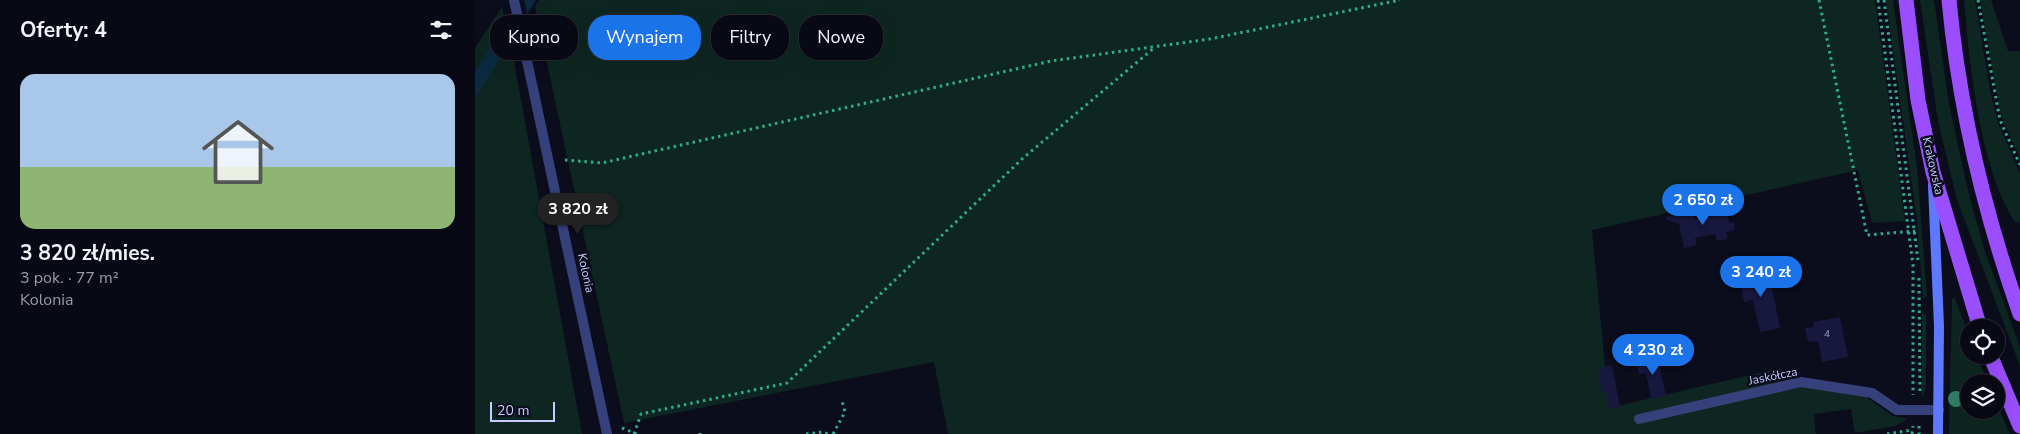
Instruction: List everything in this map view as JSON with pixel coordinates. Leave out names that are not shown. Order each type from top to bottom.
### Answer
[{"type":"main road","name":"Krakowska","points":[[1906,0],[1918,100],[1933,172],[1977,319]]},
{"type":"main road","points":[[1949,0],[1960,84],[1972,149],[2004,270],[2020,314]]},
{"type":"main road","points":[[1933,172],[1939,326],[1939,434]]},
{"type":"main road","points":[[1994,364],[2020,426]]},
{"type":"street","name":"Kolonia","points":[[514,0],[607,434]]},
{"type":"street","name":"Jaskółcza","points":[[1639,418],[1801,382],[1872,393],[1897,410],[1917,412],[1939,410]]},
{"type":"path","points":[[549,162],[568,159],[602,163],[1051,61],[1210,39],[1400,0]]},
{"type":"path","points":[[1819,0],[1867,235],[1915,231]]},
{"type":"path","points":[[1878,0],[1910,232],[1913,265],[1919,434]]},
{"type":"path","points":[[1884,0],[1919,264]]},
{"type":"path","points":[[1978,0],[2000,120],[2020,165]]},
{"type":"path","points":[[634,434],[641,414],[787,383],[1015,166],[1154,47]]},
{"type":"path","points":[[1887,434],[1912,432],[1917,412],[1919,273]]},
{"type":"path","points":[[833,434],[845,412],[842,401]]},
{"type":"path","points":[[806,434],[822,432],[829,434]]},
{"type":"green space","points":[[539,0],[1875,0],[1905,221],[1872,223],[1858,170],[1592,230],[1609,408],[1767,371],[1792,370],[1794,383],[1866,397],[1893,416],[1908,419],[1895,426],[1855,433],[1851,409],[1814,414],[1816,434],[948,434],[934,362],[624,423],[546,60],[578,60],[578,15],[537,15],[535,6]]},
{"type":"green space","points":[[1886,0],[1893,0],[1917,168],[1927,296],[1923,299],[1917,220]]},
{"type":"green space","points":[[1920,0],[1934,0],[1949,104],[1969,195],[1985,252],[2020,347],[2020,366],[2005,326],[2005,319],[2002,319],[1957,200],[1938,121]]},
{"type":"green space","points":[[1964,0],[1975,0],[1990,90],[1998,123],[2020,173],[2020,222],[2016,223],[2004,202],[1985,147],[1973,85]]},
{"type":"green space","points":[[1980,0],[1991,0],[2008,51],[2020,51],[2020,158],[2001,116]]},
{"type":"green space","points":[[502,7],[504,15],[497,15]]},
{"type":"green space","points":[[490,25],[490,60],[514,60],[582,434],[475,434],[475,48]]},
{"type":"green space","points":[[1952,298],[1955,299],[1963,319],[1960,319],[1960,364],[1980,364],[1984,374],[1960,374],[1960,419],[2003,419],[2010,434],[1949,434]]},
{"type":"green space","points":[[1922,311],[1926,315],[1926,387],[1922,398]]},
{"type":"water","points":[[519,0],[536,0],[527,15],[510,15]]},
{"type":"water","points":[[490,47],[490,60],[499,60],[475,99],[475,72]]},
{"type":"pier","points":[[516,0],[524,0],[528,15],[507,14]]},
{"type":"building","points":[[1725,205],[1729,223],[1734,222],[1735,230],[1726,232],[1728,239],[1717,241],[1715,234],[1695,238],[1697,245],[1684,248],[1679,224],[1667,220],[1666,217],[1693,212],[1694,219],[1715,215],[1714,207]]},
{"type":"building","points":[[1768,268],[1780,328],[1760,332],[1753,300],[1744,302],[1738,274]]},
{"type":"building","points":[[1840,317],[1848,357],[1822,362],[1818,341],[1808,342],[1805,328],[1814,327],[1813,322]]},
{"type":"building","points":[[1657,354],[1666,396],[1651,399],[1646,373],[1639,374],[1636,364],[1645,362],[1643,357]]},
{"type":"building","points":[[1612,365],[1620,407],[1609,409],[1606,391],[1602,392],[1598,368]]}]
